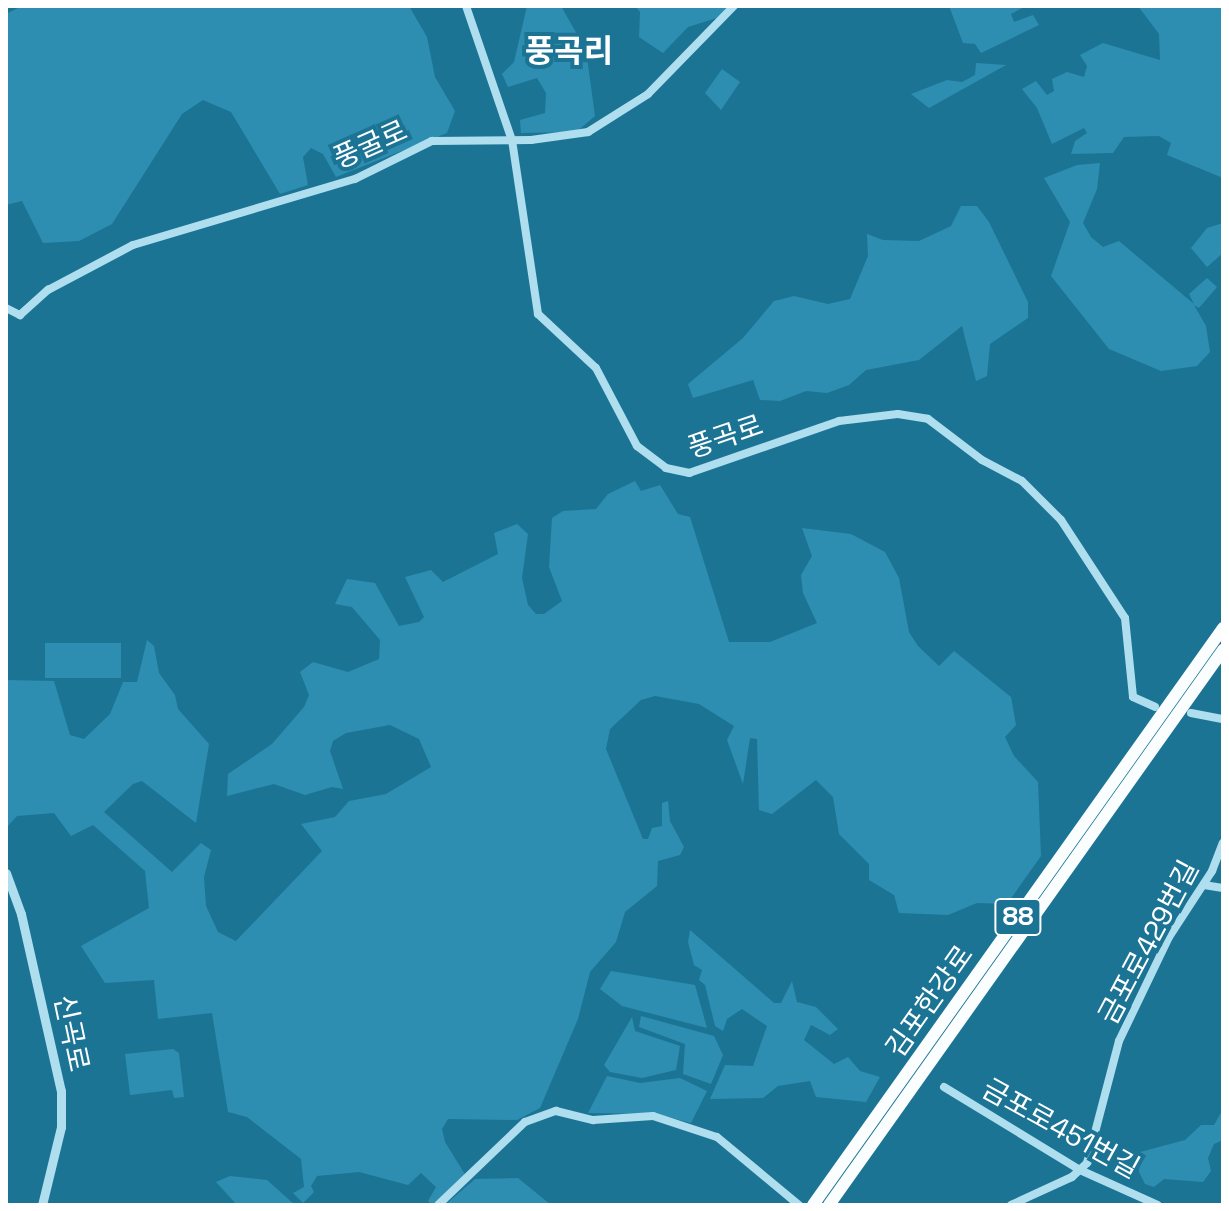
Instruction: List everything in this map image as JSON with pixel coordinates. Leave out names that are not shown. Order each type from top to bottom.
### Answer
[{"type":"highway","name":"김포한강로","points":[[813,1205],[1223,628]]},
{"type":"highway","name":"김포한강로","points":[[829,1205],[1223,650]]},
{"type":"street","name":"풍곡로","points":[[466,6],[512,140],[538,314],[596,368],[642,451],[666,468],[689,473],[839,421],[898,414],[928,419],[982,460],[1022,481],[1061,520],[1125,618],[1133,697],[1155,707]]},
{"type":"street","name":"풍굴로","points":[[6,308],[20,315],[48,290],[133,245],[355,179],[432,141],[578,135],[611,120],[648,94],[734,6]]},
{"type":"street","points":[[1191,713],[1223,719]]},
{"type":"street","name":"금포로429번길","points":[[1080,1170],[1091,1155],[1119,1041],[1169,937],[1204,885],[1223,843]]},
{"type":"street","name":"신곡로","points":[[6,873],[23,924],[61,1091],[61,1127],[42,1205]]},
{"type":"street","points":[[1204,885],[1223,888]]},
{"type":"street","name":"금포로451번길","points":[[944,1087],[1080,1170],[1158,1205]]},
{"type":"street","points":[[438,1205],[525,1122],[548,1112],[593,1120],[665,1119],[717,1137],[799,1205]]},
{"type":"street","points":[[1011,1205],[1080,1170]]},
{"type":"shaded area","points":[[22,6],[409,6],[427,37],[435,77],[455,111],[447,133],[336,177],[323,154],[311,148],[303,157],[308,185],[280,194],[231,112],[203,100],[182,114],[112,224],[79,241],[43,243],[22,201],[6,205],[6,14]]},
{"type":"shaded area","points":[[527,6],[561,6],[586,50],[595,116],[576,132],[521,133],[520,120],[545,113],[546,93],[537,78],[508,87],[502,74],[514,62]]},
{"type":"shaded area","points":[[635,6],[731,6],[720,17],[688,27],[663,53],[639,37],[640,12]]},
{"type":"shaded area","points":[[949,6],[1026,6],[1011,14],[1014,22],[1033,15],[1039,25],[981,53],[975,44],[963,43]]},
{"type":"shaded area","points":[[1138,6],[1223,6],[1223,178],[1167,155],[1171,143],[1159,136],[1124,137],[1113,153],[1071,154],[1075,141],[1087,133],[1084,128],[1052,144],[1037,108],[1022,89],[1036,81],[1047,95],[1054,91],[1052,79],[1067,72],[1084,77],[1087,66],[1080,55],[1103,43],[1160,60],[1159,34]]},
{"type":"shaded area","points":[[976,63],[1006,65],[929,108],[911,94],[947,80],[962,82],[975,75]]},
{"type":"shaded area","points":[[722,69],[740,82],[721,110],[705,93]]},
{"type":"shaded area","points":[[1100,163],[1097,189],[1083,223],[1091,237],[1103,247],[1119,241],[1194,304],[1189,294],[1207,278],[1217,287],[1199,308],[1194,305],[1206,326],[1210,352],[1197,366],[1161,371],[1109,349],[1051,276],[1070,222],[1044,178],[1077,165]]},
{"type":"shaded area","points":[[961,206],[977,206],[989,222],[1028,302],[1028,318],[990,344],[987,376],[976,381],[962,326],[919,360],[866,370],[849,385],[827,393],[806,391],[780,401],[760,400],[753,380],[693,398],[688,384],[743,338],[774,301],[794,296],[828,304],[850,299],[868,256],[867,234],[883,240],[919,241],[951,226]]},
{"type":"shaded area","points":[[1223,223],[1223,253],[1207,267],[1191,248],[1207,228]]},
{"type":"shaded area","points":[[635,481],[641,491],[660,485],[678,514],[690,517],[729,642],[770,642],[817,623],[803,593],[801,575],[812,556],[802,528],[851,534],[885,552],[899,578],[909,632],[918,646],[939,666],[954,651],[1011,697],[1016,725],[1005,737],[1014,756],[1038,782],[1041,856],[1007,904],[977,903],[948,915],[899,913],[894,895],[869,880],[869,864],[839,834],[833,797],[816,780],[772,814],[759,810],[757,739],[750,738],[743,784],[727,740],[734,726],[699,704],[655,696],[641,700],[610,729],[606,749],[643,839],[648,839],[652,828],[662,826],[662,803],[668,801],[670,821],[684,847],[680,855],[658,861],[657,886],[625,912],[616,942],[590,972],[578,1019],[540,1108],[517,1120],[448,1119],[442,1129],[445,1142],[466,1176],[432,1205],[428,1201],[436,1187],[421,1173],[408,1185],[359,1172],[317,1176],[311,1186],[314,1192],[303,1203],[293,1193],[304,1187],[301,1159],[247,1117],[228,1112],[212,1013],[158,1019],[154,980],[105,983],[81,946],[149,908],[145,871],[93,825],[71,836],[54,813],[17,816],[6,828],[6,680],[54,681],[70,735],[84,739],[110,714],[123,682],[137,682],[147,640],[154,646],[159,673],[175,695],[178,709],[209,744],[196,823],[142,781],[133,784],[104,812],[172,872],[201,843],[211,850],[204,877],[206,906],[218,932],[236,941],[322,851],[301,824],[335,817],[349,801],[386,794],[431,767],[419,739],[390,725],[346,733],[333,741],[330,751],[343,789],[332,787],[305,795],[274,784],[227,796],[228,774],[272,744],[304,707],[309,695],[300,672],[313,662],[348,672],[379,659],[380,640],[352,607],[335,604],[347,579],[375,583],[399,626],[419,622],[424,617],[405,577],[431,570],[443,582],[498,554],[494,533],[517,524],[528,534],[522,578],[528,605],[536,614],[544,614],[562,601],[549,567],[552,518],[563,511],[596,509],[608,494]]},
{"type":"shaded area","points":[[45,643],[121,643],[121,678],[45,678]]},
{"type":"shaded area","points":[[690,930],[774,1003],[781,1003],[792,981],[797,1002],[816,1007],[838,1029],[830,1035],[811,1025],[804,1040],[834,1064],[848,1057],[860,1071],[880,1077],[866,1102],[816,1097],[810,1081],[778,1086],[763,1098],[710,1099],[725,1065],[753,1066],[767,1026],[742,1009],[727,1019],[723,1031],[715,1026],[705,985],[699,980],[702,970],[694,965],[688,942]]},
{"type":"shaded area","points":[[611,971],[695,985],[707,1028],[622,1006],[600,989]]},
{"type":"shaded area","points":[[641,1016],[714,1036],[723,1055],[711,1084],[683,1074],[685,1044],[639,1027]]},
{"type":"shaded area","points":[[632,1017],[635,1031],[680,1046],[676,1070],[642,1078],[610,1072],[604,1065]]},
{"type":"shaded area","points":[[173,1049],[179,1053],[184,1097],[174,1098],[172,1090],[130,1095],[125,1054]]},
{"type":"shaded area","points":[[607,1076],[640,1083],[680,1078],[707,1091],[691,1123],[656,1114],[588,1113]]},
{"type":"shaded area","points":[[1223,1109],[1223,1140],[1214,1144],[1208,1158],[1211,1171],[1203,1182],[1164,1179],[1154,1187],[1145,1184],[1139,1172],[1140,1152],[1185,1140],[1201,1125],[1214,1125]]},
{"type":"shaded area","points":[[230,1176],[267,1180],[295,1205],[237,1205],[216,1182]]},
{"type":"shaded area","points":[[518,1178],[551,1205],[445,1205],[475,1179]]},
{"type":"district","name":"풍곡리","points":[[569,51]]}]
